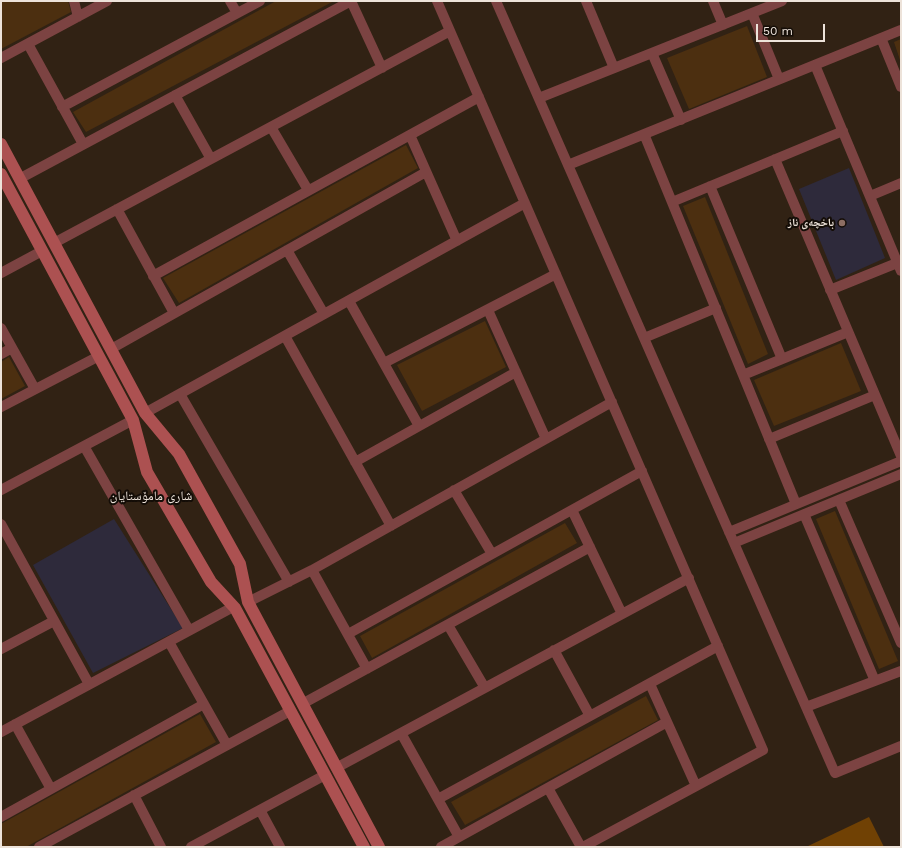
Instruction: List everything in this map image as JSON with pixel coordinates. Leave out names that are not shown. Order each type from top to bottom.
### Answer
[{"type":"street","points":[[74,1],[78,17]]},
{"type":"street","points":[[1,58],[108,1]]},
{"type":"street","points":[[230,1],[237,13]]},
{"type":"street","points":[[62,107],[260,1]]},
{"type":"street","points":[[19,178],[351,1],[382,68]]},
{"type":"street","points":[[437,1],[763,750],[582,847],[548,788]]},
{"type":"street","points":[[496,1],[835,774],[901,746]]},
{"type":"street","points":[[713,1],[723,25]]},
{"type":"street","points":[[539,98],[782,1]]},
{"type":"street","points":[[588,2],[614,68]]},
{"type":"street","points":[[752,13],[779,80]]},
{"type":"street","points":[[568,165],[901,30]]},
{"type":"street","points":[[54,243],[450,31]]},
{"type":"street","points":[[881,38],[901,87]]},
{"type":"street","points":[[28,44],[82,144]]},
{"type":"street","points":[[652,53],[681,120]]},
{"type":"street","points":[[815,65],[899,267],[830,290]]},
{"type":"street","points":[[175,95],[211,159]]},
{"type":"street","points":[[154,276],[479,97]]},
{"type":"street","points":[[271,127],[308,190]]},
{"type":"street","points":[[672,202],[843,131]]},
{"type":"street","points":[[644,134],[796,504]]},
{"type":"street","points":[[410,135],[457,241]]},
{"type":"street","points":[[1,144],[145,413],[179,454],[240,564],[248,602],[379,847]]},
{"type":"street","points":[[775,159],[901,456]]},
{"type":"street","points":[[111,350],[426,172]]},
{"type":"street","points":[[1,174],[4,188],[42,251],[133,420],[147,472],[211,582],[233,607],[364,847]]},
{"type":"street","points":[[870,196],[901,183]]},
{"type":"street","points":[[710,186],[782,359]]},
{"type":"street","points":[[145,413],[525,203]]},
{"type":"street","points":[[117,209],[174,314]]},
{"type":"street","points":[[286,250],[324,314]]},
{"type":"street","points":[[1,273],[42,251]]},
{"type":"street","points":[[384,363],[556,274]]},
{"type":"street","points":[[349,301],[419,426]]},
{"type":"street","points":[[644,338],[716,308]]},
{"type":"street","points":[[488,310],[546,439]]},
{"type":"street","points":[[1,328],[35,389]]},
{"type":"street","points":[[743,375],[848,332]]},
{"type":"street","points":[[285,336],[391,526]]},
{"type":"street","points":[[1,354],[12,348]]},
{"type":"street","points":[[1,407],[99,356]]},
{"type":"street","points":[[355,462],[516,372]]},
{"type":"street","points":[[119,393],[131,387]]},
{"type":"street","points":[[180,394],[289,582]]},
{"type":"street","points":[[769,439],[875,395]]},
{"type":"street","points":[[248,602],[312,570],[612,402]]},
{"type":"street","points":[[1,490],[133,420]]},
{"type":"street","points":[[84,446],[189,630]]},
{"type":"street","points":[[729,532],[901,461]]},
{"type":"street","points":[[348,634],[642,471]]},
{"type":"street","points":[[734,543],[901,474]]},
{"type":"street","points":[[863,476],[868,488]]},
{"type":"street","points":[[454,490],[492,554]]},
{"type":"street","points":[[839,500],[901,643]]},
{"type":"street","points":[[785,509],[790,520]]},
{"type":"street","points":[[572,510],[622,614]]},
{"type":"street","points":[[804,514],[875,681]]},
{"type":"street","points":[[1,524],[90,684]]},
{"type":"street","points":[[302,704],[590,547]]},
{"type":"street","points":[[312,570],[367,669]]},
{"type":"street","points":[[336,768],[688,578]]},
{"type":"street","points":[[1,732],[233,607]]},
{"type":"street","points":[[1,649],[54,621]]},
{"type":"street","points":[[448,625],[485,688]]},
{"type":"street","points":[[169,642],[227,745]]},
{"type":"street","points":[[438,799],[718,646]]},
{"type":"street","points":[[554,650],[590,716]]},
{"type":"street","points":[[806,707],[901,671]]},
{"type":"street","points":[[650,684],[696,786]]},
{"type":"street","points":[[1,817],[204,704]]},
{"type":"street","points":[[39,847],[290,711]]},
{"type":"street","points":[[441,847],[667,722]]},
{"type":"street","points":[[16,724],[51,789]]},
{"type":"street","points":[[401,733],[460,837]]},
{"type":"street","points":[[308,744],[320,737]]},
{"type":"street","points":[[191,847],[325,775]]},
{"type":"street","points":[[134,795],[161,847]]},
{"type":"street","points":[[260,810],[280,847]]},
{"type":"shaded area","points":[[1,1],[68,1],[71,12],[1,49]]},
{"type":"shaded area","points":[[276,1],[334,1],[86,132],[73,112]]},
{"type":"shaded area","points":[[747,26],[767,77],[689,109],[667,58]]},
{"type":"shaded area","points":[[901,39],[901,63],[894,42]]},
{"type":"shaded area","points":[[406,145],[418,168],[179,303],[163,278]]},
{"type":"shaded area","name":"باخچەی ناز","points":[[849,168],[885,258],[836,280],[799,189]]},
{"type":"shaded area","points":[[705,197],[768,354],[748,364],[683,206]]},
{"type":"shaded area","points":[[485,321],[506,367],[422,411],[397,365]]},
{"type":"shaded area","points":[[841,343],[861,391],[774,426],[754,380]]},
{"type":"shaded area","points":[[9,357],[25,386],[1,399],[1,362]]},
{"type":"shaded area","points":[[835,511],[898,661],[879,669],[816,519]]},
{"type":"shaded area","points":[[114,519],[183,628],[93,673],[33,565]]},
{"type":"shaded area","points":[[565,523],[577,543],[372,658],[360,636]]},
{"type":"shaded area","points":[[646,696],[658,720],[465,825],[451,802]]},
{"type":"shaded area","points":[[200,714],[216,742],[26,847],[1,847],[1,824]]},
{"type":"shaded area","points":[[869,817],[884,847],[806,847]]},
{"type":"place","name":"باخچەی ناز","points":[[842,223]]},
{"type":"district","name":"شاری مامۆستایان","points":[[151,496]]}]
